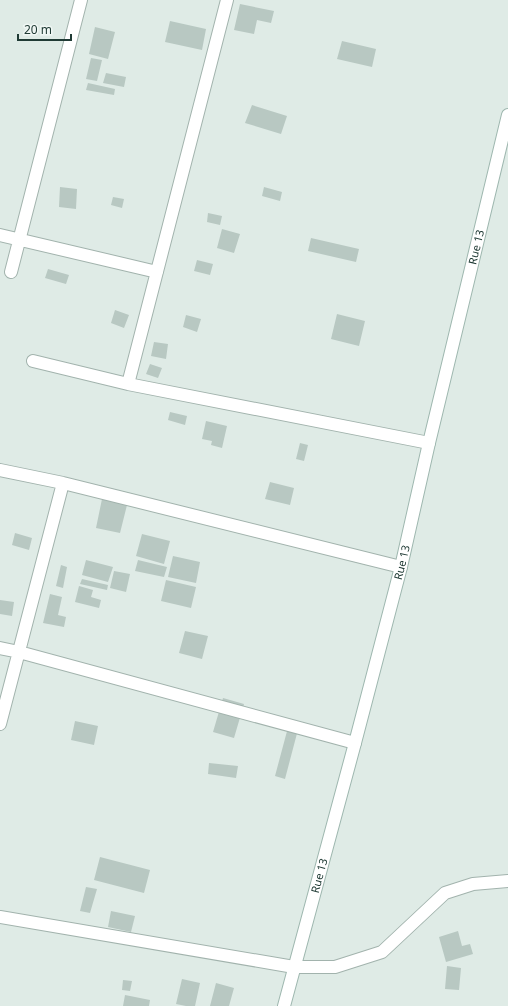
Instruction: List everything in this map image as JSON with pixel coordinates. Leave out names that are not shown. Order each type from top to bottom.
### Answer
[{"type":"street","points":[[11,272],[81,0]]},
{"type":"street","points":[[128,384],[227,0]]},
{"type":"street","name":"Rue 13","points":[[284,1006],[401,567],[429,443],[508,115]]},
{"type":"street","points":[[0,235],[157,272]]},
{"type":"street","points":[[33,361],[128,384],[429,443]]},
{"type":"street","points":[[0,470],[63,483],[401,567]]},
{"type":"street","points":[[0,724],[63,483]]},
{"type":"street","points":[[0,648],[355,743]]},
{"type":"street","points":[[0,917],[294,967],[335,967],[382,952],[445,892],[473,884],[508,881]]},
{"type":"building","points":[[240,4],[274,11],[271,23],[257,20],[254,34],[234,30]]},
{"type":"building","points":[[170,21],[206,29],[202,50],[165,42]]},
{"type":"building","points":[[95,27],[115,32],[108,59],[89,54]]},
{"type":"building","points":[[342,41],[376,49],[372,67],[337,59]]},
{"type":"building","points":[[91,58],[102,60],[97,81],[86,79]]},
{"type":"building","points":[[106,73],[126,77],[124,87],[103,83]]},
{"type":"building","points":[[88,83],[115,89],[114,95],[86,90]]},
{"type":"building","points":[[252,105],[287,116],[281,134],[245,123]]},
{"type":"building","points":[[60,187],[77,189],[76,209],[59,207]]},
{"type":"building","points":[[264,187],[282,192],[280,201],[262,196]]},
{"type":"building","points":[[113,197],[124,199],[122,208],[111,205]]},
{"type":"building","points":[[208,213],[222,216],[220,225],[207,222]]},
{"type":"building","points":[[222,229],[240,234],[234,253],[217,248]]},
{"type":"building","points":[[311,238],[359,249],[356,262],[308,251]]},
{"type":"building","points":[[197,260],[213,264],[210,275],[194,271]]},
{"type":"building","points":[[48,269],[69,275],[66,284],[45,278]]},
{"type":"building","points":[[115,310],[129,315],[124,328],[111,323]]},
{"type":"building","points":[[337,314],[365,321],[359,346],[331,339]]},
{"type":"building","points":[[186,315],[201,319],[197,332],[183,327]]},
{"type":"building","points":[[154,342],[168,344],[166,359],[151,356]]},
{"type":"building","points":[[150,364],[162,368],[158,378],[146,374]]},
{"type":"building","points":[[170,412],[187,416],[185,425],[168,420]]},
{"type":"building","points":[[206,421],[227,426],[222,448],[211,445],[212,441],[202,439]]},
{"type":"building","points":[[300,443],[308,445],[304,461],[296,459]]},
{"type":"building","points":[[270,482],[294,488],[290,505],[265,499]]},
{"type":"building","points":[[102,499],[127,505],[120,533],[96,528]]},
{"type":"building","points":[[15,533],[32,538],[29,550],[12,545]]},
{"type":"building","points":[[142,534],[170,541],[164,564],[136,556]]},
{"type":"building","points":[[173,556],[200,562],[196,583],[168,577]]},
{"type":"building","points":[[86,560],[113,567],[108,582],[82,575]]},
{"type":"building","points":[[138,560],[167,567],[164,577],[135,571]]},
{"type":"building","points":[[61,565],[67,567],[63,588],[56,586]]},
{"type":"building","points":[[114,571],[130,574],[126,592],[110,588]]},
{"type":"building","points":[[82,579],[108,585],[107,590],[80,584]]},
{"type":"building","points":[[166,580],[196,587],[191,608],[161,601]]},
{"type":"building","points":[[79,586],[93,590],[91,597],[101,600],[99,608],[75,602]]},
{"type":"building","points":[[50,594],[62,597],[58,615],[66,617],[64,627],[43,623]]},
{"type":"building","points":[[0,600],[14,602],[12,616],[0,614]]},
{"type":"building","points":[[185,631],[208,636],[202,659],[179,653]]},
{"type":"building","points":[[223,698],[244,704],[234,738],[213,732]]},
{"type":"building","points":[[290,720],[300,722],[285,779],[275,776]]},
{"type":"building","points":[[75,721],[98,726],[94,745],[71,740]]},
{"type":"building","points":[[209,763],[238,766],[236,778],[208,774]]},
{"type":"building","points":[[100,857],[150,870],[144,893],[94,880]]},
{"type":"building","points":[[86,887],[97,889],[90,913],[80,911]]},
{"type":"building","points":[[111,911],[135,916],[131,932],[108,927]]},
{"type":"building","points":[[458,931],[462,946],[470,944],[473,954],[446,962],[439,937]]},
{"type":"building","points":[[447,966],[461,968],[459,990],[445,989]]},
{"type":"building","points":[[182,979],[200,983],[195,1006],[176,1004]]},
{"type":"building","points":[[123,980],[132,981],[130,991],[122,990]]},
{"type":"building","points":[[216,983],[234,988],[229,1006],[210,1006]]},
{"type":"building","points":[[125,995],[150,1000],[149,1006],[123,1006]]}]
